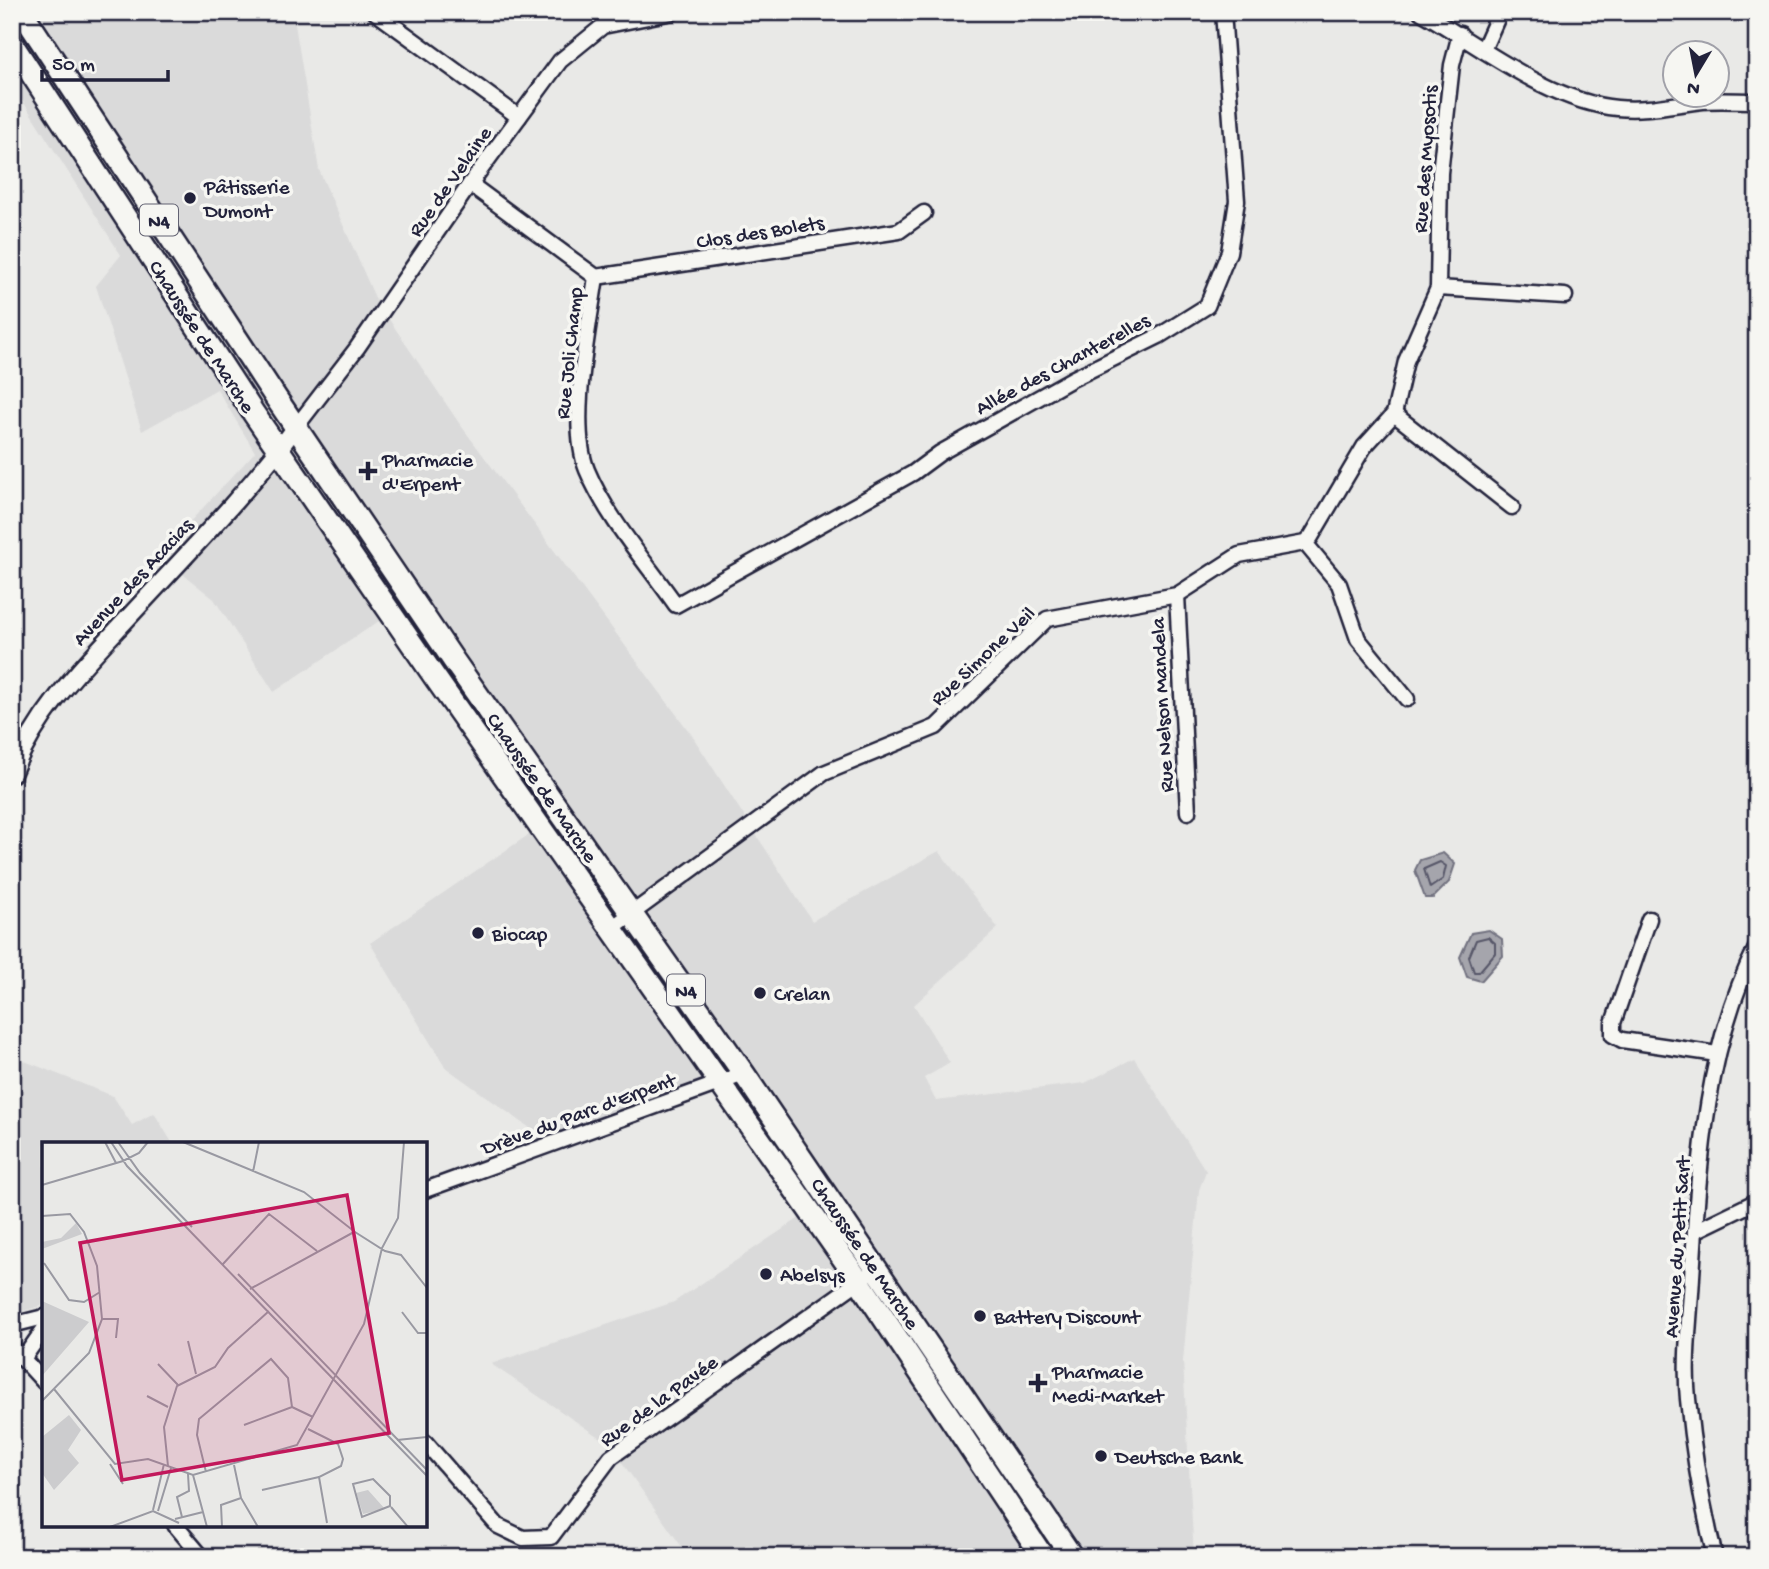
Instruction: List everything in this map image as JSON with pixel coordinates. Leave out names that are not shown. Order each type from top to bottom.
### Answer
[{"type":"main road","name":"Chaussée de Marche","points":[[22,12],[454,661],[744,1074],[1072,1557]]},
{"type":"main road","name":"Chaussée de Marche","points":[[12,44],[279,449],[859,1281],[1044,1557]]},
{"type":"street","points":[[375,12],[519,117]]},
{"type":"street","name":"Rue de Velaine","points":[[296,427],[365,337],[470,184],[560,61],[603,26],[673,12]]},
{"type":"street","name":"Allée des Chanterelles","points":[[676,605],[914,473],[940,453],[1084,372],[1159,336],[1207,306],[1229,253],[1237,201],[1223,12]]},
{"type":"street","points":[[1421,12],[1440,17],[1483,50],[1577,100],[1616,108],[1655,109],[1703,101],[1757,101]]},
{"type":"street","points":[[1483,50],[1500,12]]},
{"type":"street","name":"Rue des Myosotis","points":[[1438,288],[1440,173],[1452,65],[1460,34]]},
{"type":"street","name":"Rue Joli Champ","points":[[470,184],[596,277],[583,374],[580,428],[586,467],[599,494],[676,605]]},
{"type":"street","name":"Clos des Bolets","points":[[596,277],[899,231],[924,214]]},
{"type":"street","points":[[1407,699],[1359,639],[1339,584],[1305,543],[1364,447],[1394,414],[1406,361],[1438,288],[1565,296]]},
{"type":"street","points":[[1394,414],[1512,507]]},
{"type":"street","name":"Avenue des Acacias","points":[[12,774],[37,726],[74,675],[296,427]]},
{"type":"street","name":"Rue Simone Veil","points":[[612,928],[824,773],[936,727],[1047,620],[1177,595],[1239,555],[1305,543]]},
{"type":"street","name":"Rue Nelson Mandela","points":[[1177,595],[1188,812]]},
{"type":"street","points":[[1649,919],[1613,1023],[1613,1035],[1622,1040],[1717,1054]]},
{"type":"street","name":"Avenue du Petit Sart","points":[[1715,1557],[1699,1481],[1688,1397],[1695,1231],[1717,1054],[1727,1013],[1757,946]]},
{"type":"street","name":"Drève du Parc d'Erpent","points":[[427,1189],[744,1074]]},
{"type":"street","points":[[1695,1231],[1757,1201]]},
{"type":"street","name":"Rue de la Pavée","points":[[427,1444],[498,1526],[523,1538],[551,1537],[611,1457],[876,1269]]},
{"type":"street","points":[[12,1325],[42,1318]]},
{"type":"street","points":[[23,1359],[42,1332]]},
{"type":"street","points":[[12,1347],[42,1379]]},
{"type":"street","points":[[177,1527],[202,1557]]},
{"type":"shaded area","points":[[12,12],[293,12],[319,170],[376,300],[459,423],[691,734],[812,921],[939,851],[998,928],[914,1005],[950,1063],[924,1078],[936,1101],[1085,1083],[1134,1058],[1206,1171],[1199,1190],[1183,1361],[1194,1557],[689,1557],[609,1444],[491,1364],[674,1302],[804,1215],[711,1081],[548,1141],[445,1067],[370,943],[540,827],[391,613],[274,692],[214,599],[159,555],[255,452],[217,389],[142,431],[96,286],[121,255],[17,92],[12,93]]},
{"type":"shaded area","points":[[12,1056],[113,1096],[132,1125],[154,1113],[172,1142],[42,1142],[42,1306],[14,1314],[12,1241],[19,1236],[12,1224]]},
{"type":"water","points":[[1443,853],[1455,864],[1449,882],[1433,898],[1425,898],[1415,870],[1420,860]]},
{"type":"water","points":[[1489,930],[1502,939],[1503,956],[1481,981],[1467,977],[1460,957],[1471,933]]},
{"type":"place","name":"Pâtisserie Dumont","points":[[190,198]]},
{"type":"place","name":"Pharmacie d'Erpent","points":[[368,471]]},
{"type":"place","name":"Biocap","points":[[478,933]]},
{"type":"place","name":"Crelan","points":[[760,993]]},
{"type":"place","name":"Abelsys","points":[[766,1274]]},
{"type":"place","name":"Battery Discount","points":[[980,1316]]},
{"type":"place","name":"Pharmacie Medi-Market","points":[[1038,1383]]},
{"type":"place","name":"Deutsche Bank","points":[[1101,1456]]}]
